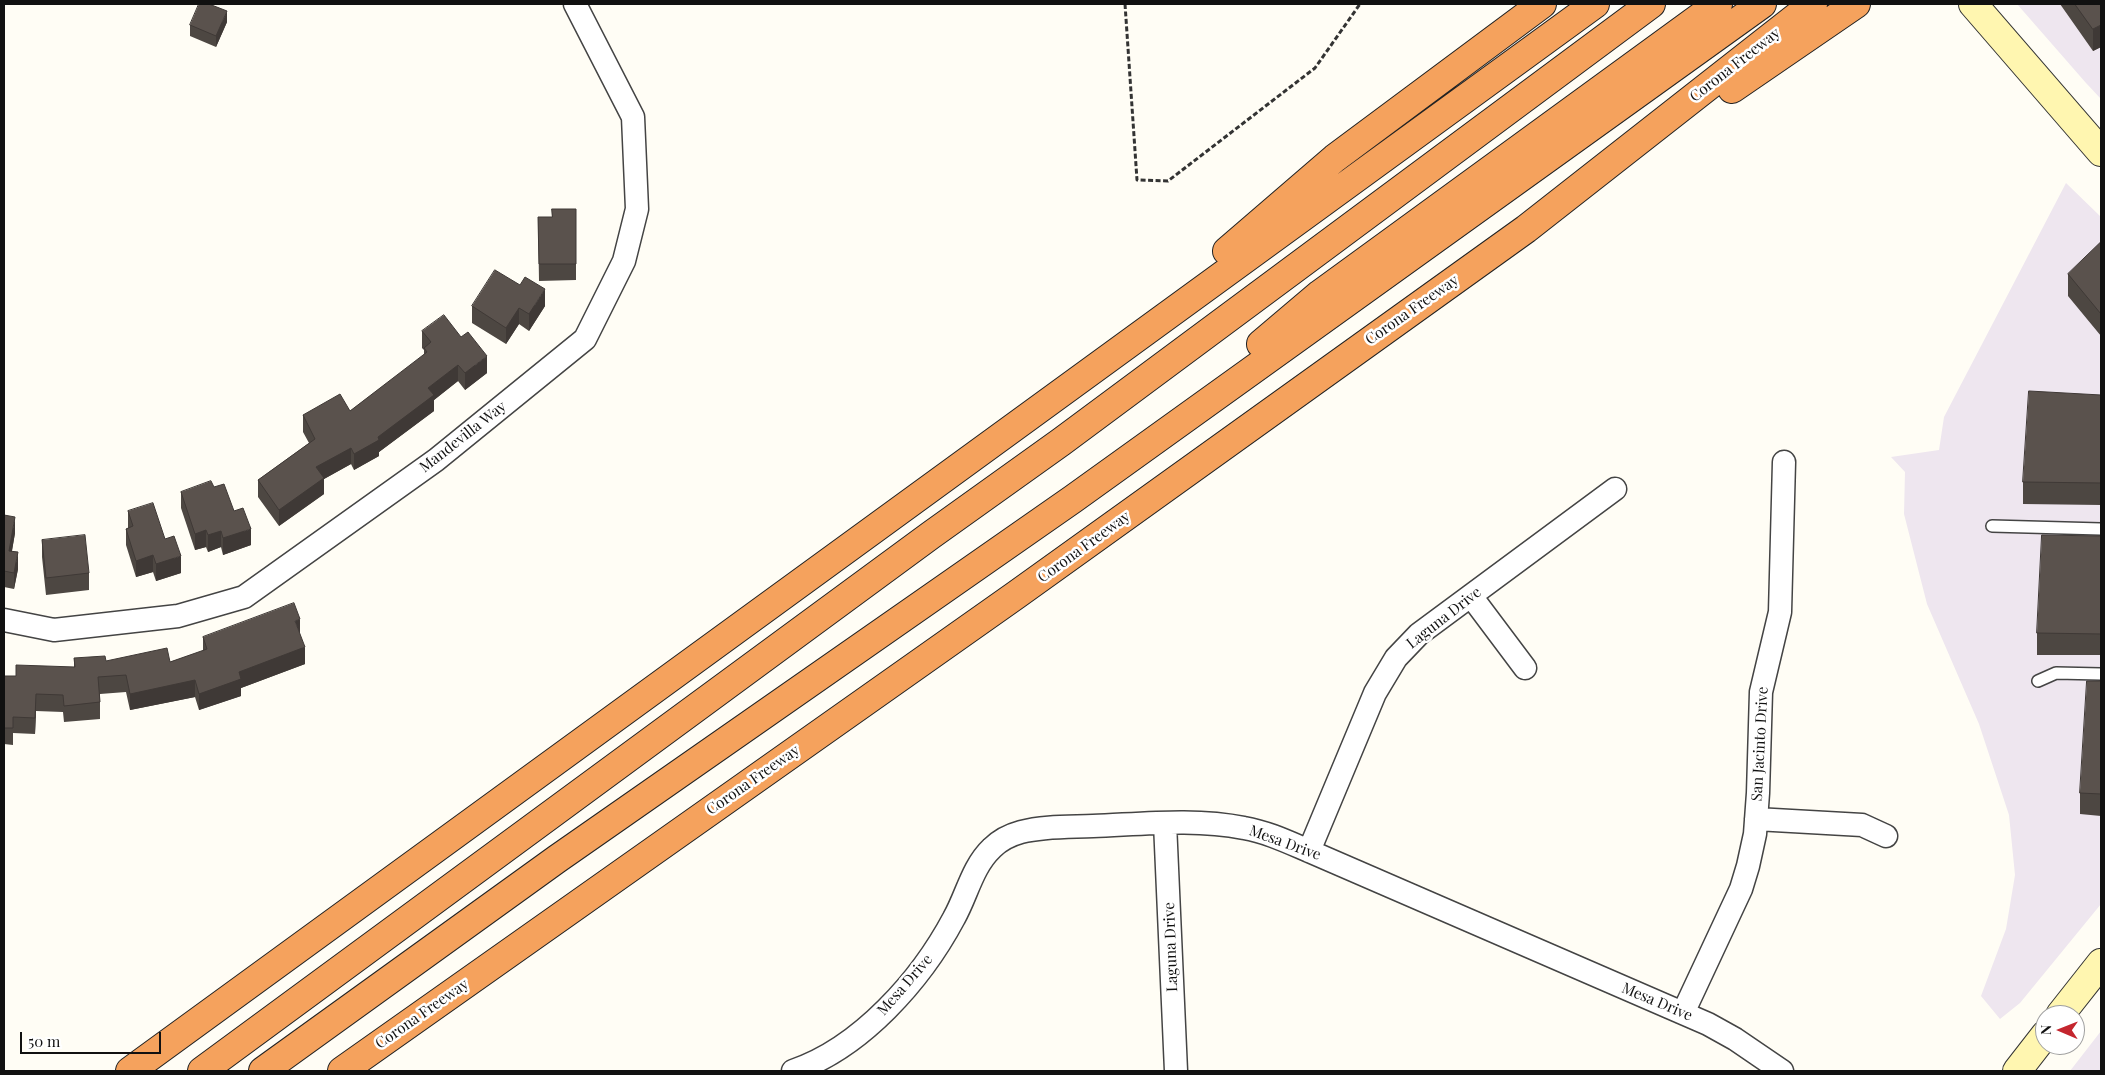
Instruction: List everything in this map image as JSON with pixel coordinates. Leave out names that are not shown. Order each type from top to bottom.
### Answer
[{"type":"highway","points":[[1084,375],[1335,158],[1542,4]]},
{"type":"highway","points":[[130,1071],[1595,4]]},
{"type":"highway","points":[[202,1071],[915,546],[1061,442],[1651,4]]},
{"type":"highway","points":[[1061,442],[1307,277],[1688,4]]},
{"type":"highway","points":[[1083,492],[1320,294],[1718,4]]},
{"type":"highway","points":[[263,1071],[557,859],[1083,492],[1762,4]]},
{"type":"highway","name":"Corona Freeway","points":[[342,1071],[1016,595],[1526,229],[1822,12],[1856,4]]},
{"type":"main road","points":[[1973,4],[2101,151]]},
{"type":"main road","points":[[2068,1005],[2101,963]]},
{"type":"main road","points":[[2017,1071],[2035,1048]]},
{"type":"street","name":"Mandevilla Way","points":[[4,620],[54,630],[178,616],[244,597],[436,460],[585,339],[624,261],[637,209],[633,117],[575,4]]},
{"type":"street","name":"San Jacinto Drive","points":[[1683,1013],[1741,889],[1750,859],[1756,820],[1761,692],[1780,612],[1784,462]]},
{"type":"street","name":"Laguna Drive","points":[[1309,850],[1372,698],[1389,668],[1403,649],[1419,634],[1615,489]]},
{"type":"street","points":[[1471,596],[1525,668]]},
{"type":"street","points":[[1756,820],[1862,825],[1886,836]]},
{"type":"street","name":"Laguna Drive","points":[[1166,823],[1176,1071]]},
{"type":"street","name":"Mesa Drive","points":[[792,1071],[829,1054],[850,1039],[895,1000],[917,976],[937,948],[955,917],[980,864],[990,849],[1004,838],[1035,829],[1198,823],[1243,828],[1264,833],[1309,850],[1683,1013],[1721,1031],[1782,1071]]},
{"type":"lane","points":[[1992,526],[2101,529]]},
{"type":"lane","points":[[2038,681],[2056,673],[2101,674]]},
{"type":"path","points":[[1125,4],[1137,180],[1168,181],[1315,68],[1360,4]]},
{"type":"shaded area","points":[[2017,4],[2101,4],[2101,99],[2086,83]]},
{"type":"shaded area","points":[[2066,183],[2101,217],[2101,904],[2020,1003],[2000,1019],[1981,996],[2006,929],[2015,875],[2009,815],[1979,724],[1927,604],[1904,514],[1905,472],[1891,457],[1939,450],[1944,417]]},
{"type":"shaded area","points":[[2101,1031],[2101,1071],[2070,1071],[2082,1055],[2085,1055],[2085,1052]]},
{"type":"building","points":[[199,4],[209,4],[227,11],[216,36],[190,25]]},
{"type":"building","points":[[2075,4],[2101,4],[2101,25],[2093,29]]},
{"type":"building","points":[[552,209],[576,209],[576,264],[539,264],[538,217],[552,217]]},
{"type":"building","points":[[2101,242],[2101,314],[2068,274]]},
{"type":"building","points":[[495,270],[520,285],[525,277],[545,289],[529,314],[519,308],[506,328],[472,306]]},
{"type":"building","points":[[444,315],[461,337],[468,332],[487,356],[465,373],[458,365],[428,388],[434,395],[378,437],[379,440],[354,454],[351,448],[316,467],[324,478],[279,510],[258,480],[315,439],[303,415],[340,394],[350,411],[427,352],[424,348],[431,342],[422,331]]},
{"type":"building","points":[[2029,391],[2101,395],[2101,483],[2023,482]]},
{"type":"building","points":[[211,481],[214,487],[224,484],[234,511],[243,508],[251,529],[223,538],[221,531],[208,535],[206,530],[195,534],[181,492]]},
{"type":"building","points":[[153,503],[165,539],[174,536],[181,556],[156,564],[153,555],[136,561],[126,529],[133,526],[128,511]]},
{"type":"building","points":[[4,515],[15,517],[9,551],[18,552],[14,573],[4,571]]},
{"type":"building","points":[[85,535],[89,573],[46,578],[42,540]]},
{"type":"building","points":[[2042,535],[2101,536],[2101,634],[2037,633]]},
{"type":"building","points":[[294,603],[300,619],[295,621],[305,647],[239,672],[241,679],[199,694],[195,680],[130,694],[126,675],[98,677],[100,702],[64,706],[63,695],[36,694],[35,718],[13,717],[13,728],[4,728],[4,676],[16,676],[16,665],[75,667],[74,658],[105,656],[106,661],[167,648],[170,662],[207,649],[203,637]]},
{"type":"building","points":[[2087,681],[2101,681],[2101,794],[2080,793]]}]
